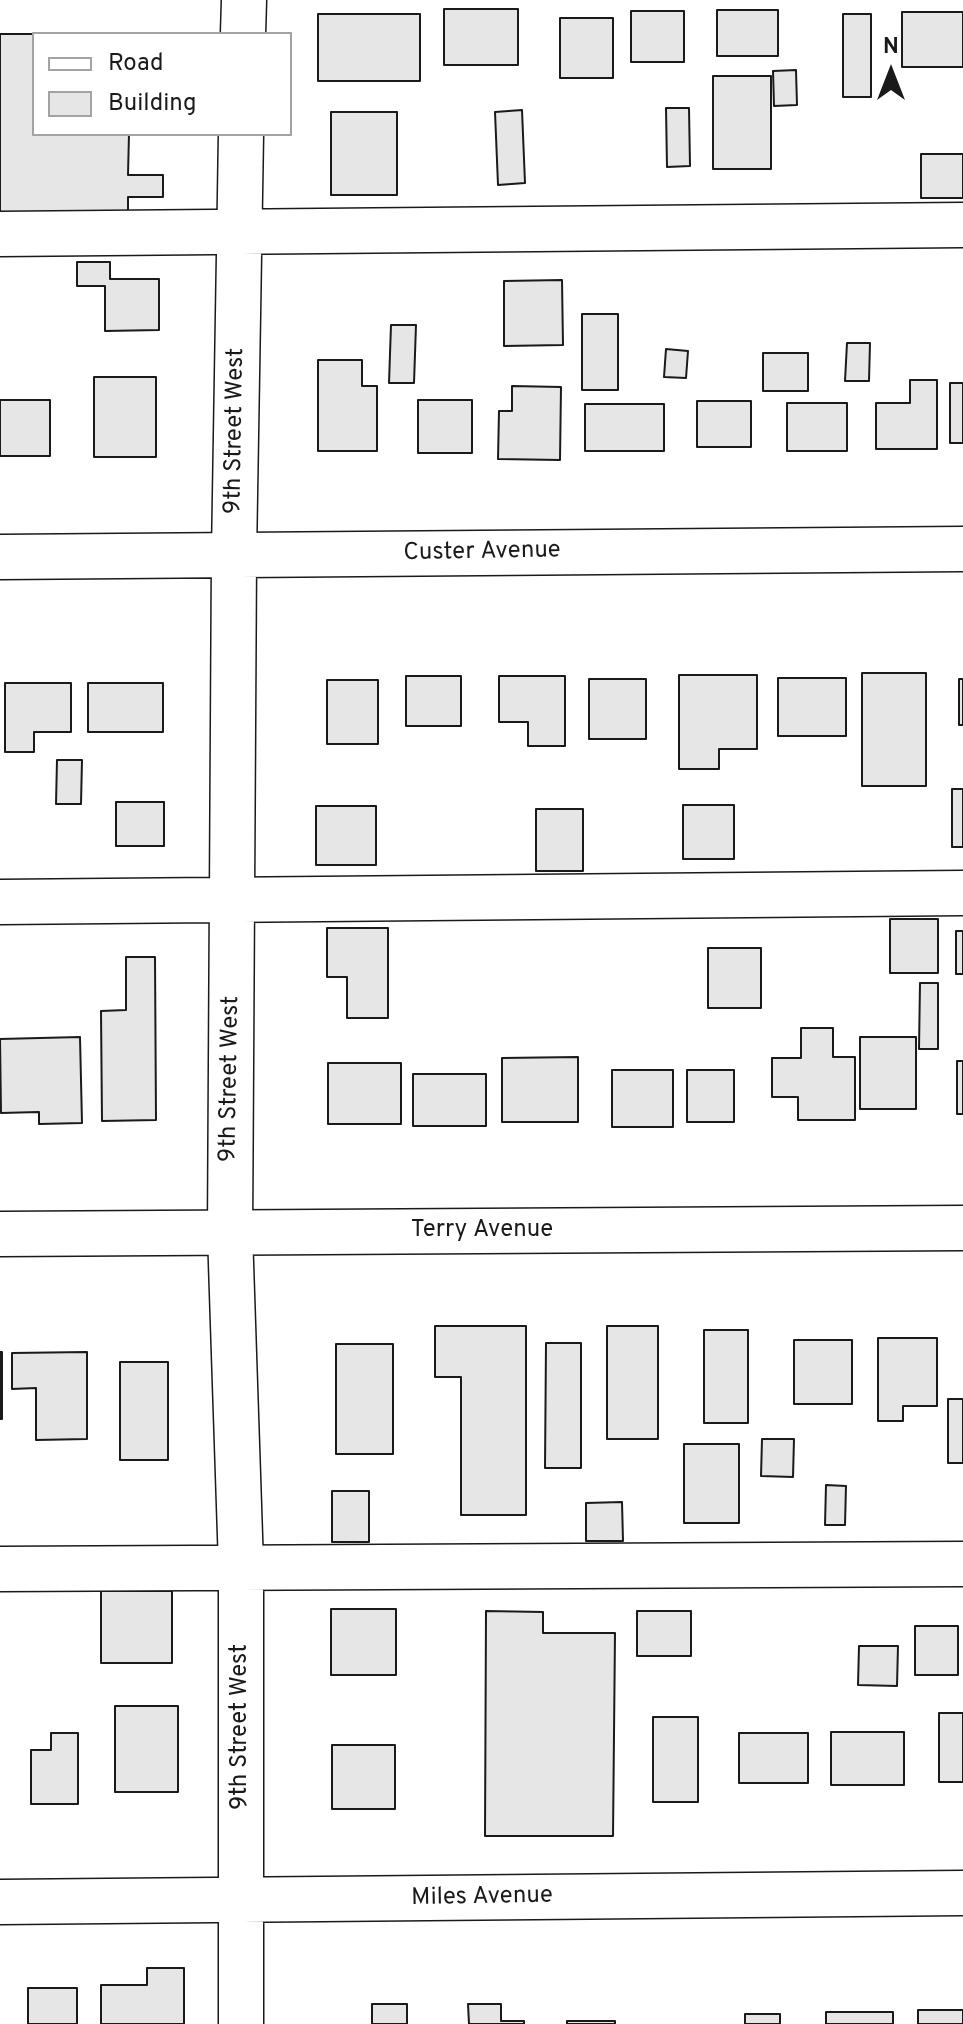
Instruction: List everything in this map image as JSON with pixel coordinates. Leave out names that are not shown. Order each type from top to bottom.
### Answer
[{"type":"street","points":[[243,32],[244,0]]},
{"type":"street","name":"9th Street West","points":[[241,136],[234,555],[230,1233],[241,1566],[241,2024]]},
{"type":"street","points":[[0,234],[963,225]]},
{"type":"street","name":"Custer Avenue","points":[[0,557],[963,549]]},
{"type":"street","points":[[0,902],[963,893]]},
{"type":"street","name":"Terry Avenue","points":[[0,1234],[963,1228]]},
{"type":"street","points":[[0,1569],[963,1564]]},
{"type":"street","name":"Miles Avenue","points":[[0,1902],[963,1893]]},
{"type":"building","points":[[444,9],[518,9],[518,65],[444,65]]},
{"type":"building","points":[[717,10],[778,10],[778,56],[717,56]]},
{"type":"building","points":[[631,11],[684,11],[684,62],[631,62]]},
{"type":"building","points":[[902,12],[963,12],[963,67],[902,67]]},
{"type":"building","points":[[318,14],[420,14],[420,81],[318,81]]},
{"type":"building","points":[[843,14],[871,14],[871,97],[843,97]]},
{"type":"building","points":[[560,18],[613,18],[613,78],[560,78]]},
{"type":"building","points":[[0,34],[32,34],[32,136],[129,136],[128,175],[163,175],[163,197],[128,197],[128,221],[0,221]]},
{"type":"building","points":[[796,70],[797,105],[774,106],[773,71]]},
{"type":"building","points":[[713,76],[771,76],[771,169],[713,169]]},
{"type":"building","points":[[666,108],[689,108],[690,166],[667,167]]},
{"type":"building","points":[[522,110],[525,183],[498,185],[495,112]]},
{"type":"building","points":[[331,112],[397,112],[397,195],[331,195]]},
{"type":"building","points":[[921,154],[963,154],[963,198],[921,198]]},
{"type":"building","points":[[77,262],[110,262],[110,279],[159,279],[159,330],[105,331],[105,286],[77,286]]},
{"type":"building","points":[[562,280],[563,345],[504,346],[504,281]]},
{"type":"building","points":[[582,314],[618,314],[618,390],[582,390]]},
{"type":"building","points":[[391,325],[416,325],[414,383],[389,383]]},
{"type":"building","points":[[847,343],[870,343],[869,381],[845,381]]},
{"type":"building","points":[[666,349],[688,351],[686,378],[664,377]]},
{"type":"building","points":[[763,353],[808,353],[808,391],[763,391]]},
{"type":"building","points":[[318,360],[362,360],[362,386],[377,386],[377,451],[318,451]]},
{"type":"building","points":[[94,377],[156,377],[156,457],[94,457]]},
{"type":"building","points":[[910,380],[937,380],[937,449],[876,449],[876,403],[910,403]]},
{"type":"building","points":[[950,383],[963,383],[963,443],[950,443]]},
{"type":"building","points":[[512,386],[561,387],[560,460],[498,459],[499,411],[512,411]]},
{"type":"building","points":[[0,400],[50,400],[50,456],[0,456]]},
{"type":"building","points":[[418,400],[472,400],[472,453],[418,453]]},
{"type":"building","points":[[697,401],[751,401],[751,447],[697,447]]},
{"type":"building","points":[[787,403],[847,403],[847,451],[787,451]]},
{"type":"building","points":[[585,404],[664,404],[664,451],[585,451]]},
{"type":"building","points":[[862,673],[926,673],[926,786],[862,786]]},
{"type":"building","points":[[679,675],[757,675],[757,749],[719,749],[719,769],[679,769]]},
{"type":"building","points":[[406,676],[461,676],[461,726],[406,726]]},
{"type":"building","points":[[499,676],[565,676],[565,746],[528,746],[528,722],[499,722]]},
{"type":"building","points":[[778,678],[846,678],[846,736],[778,736]]},
{"type":"building","points":[[589,679],[646,679],[646,739],[589,739]]},
{"type":"building","points":[[959,679],[963,679],[963,725],[959,725]]},
{"type":"building","points":[[327,680],[378,680],[378,744],[327,744]]},
{"type":"building","points":[[5,683],[71,683],[71,732],[34,732],[34,752],[5,752]]},
{"type":"building","points":[[88,683],[163,683],[163,732],[88,732]]},
{"type":"building","points":[[57,760],[82,760],[81,804],[56,804]]},
{"type":"building","points":[[952,789],[963,789],[963,847],[952,847]]},
{"type":"building","points":[[116,802],[164,802],[164,846],[116,846]]},
{"type":"building","points":[[683,805],[734,805],[734,859],[683,859]]},
{"type":"building","points":[[316,806],[376,806],[376,865],[316,865]]},
{"type":"building","points":[[536,809],[583,809],[583,871],[536,871]]},
{"type":"building","points":[[890,919],[938,919],[938,973],[890,973]]},
{"type":"building","points":[[327,928],[388,928],[388,1018],[347,1018],[347,977],[327,977]]},
{"type":"building","points":[[956,931],[963,931],[963,974],[956,974]]},
{"type":"building","points":[[708,948],[761,948],[761,1008],[708,1008]]},
{"type":"building","points":[[126,957],[155,957],[156,1120],[102,1121],[101,1011],[126,1010]]},
{"type":"building","points":[[920,983],[938,983],[938,1049],[919,1049]]},
{"type":"building","points":[[801,1028],[833,1028],[833,1057],[855,1057],[855,1120],[798,1120],[798,1097],[772,1097],[772,1058],[801,1058]]},
{"type":"building","points":[[80,1037],[82,1123],[39,1124],[39,1112],[1,1113],[0,1039]]},
{"type":"building","points":[[860,1037],[916,1037],[916,1109],[860,1109]]},
{"type":"building","points":[[578,1057],[578,1122],[502,1122],[502,1058]]},
{"type":"building","points":[[957,1061],[963,1061],[963,1114],[957,1114]]},
{"type":"building","points":[[328,1063],[401,1063],[401,1124],[328,1124]]},
{"type":"building","points":[[612,1070],[673,1070],[673,1127],[612,1127]]},
{"type":"building","points":[[687,1070],[734,1070],[734,1122],[687,1122]]},
{"type":"building","points":[[413,1074],[486,1074],[486,1126],[413,1126]]},
{"type":"building","points":[[435,1326],[526,1326],[526,1515],[461,1515],[461,1377],[435,1377]]},
{"type":"building","points":[[607,1326],[658,1326],[658,1439],[607,1439]]},
{"type":"building","points":[[704,1330],[748,1330],[748,1423],[704,1423]]},
{"type":"building","points":[[878,1338],[937,1338],[937,1406],[903,1406],[903,1421],[878,1421]]},
{"type":"building","points":[[794,1340],[852,1340],[852,1404],[794,1404]]},
{"type":"building","points":[[546,1343],[581,1343],[581,1468],[545,1468]]},
{"type":"building","points":[[336,1344],[393,1344],[393,1454],[336,1454]]},
{"type":"building","points":[[2,1352],[2,1419],[0,1419]]},
{"type":"building","points":[[87,1352],[87,1439],[36,1440],[36,1388],[12,1389],[12,1353]]},
{"type":"building","points":[[120,1362],[168,1362],[168,1460],[120,1460]]},
{"type":"building","points":[[948,1399],[963,1399],[963,1463],[948,1463]]},
{"type":"building","points":[[762,1439],[794,1439],[793,1477],[761,1476]]},
{"type":"building","points":[[684,1444],[739,1444],[739,1523],[684,1523]]},
{"type":"building","points":[[826,1485],[846,1486],[845,1525],[825,1525]]},
{"type":"building","points":[[332,1491],[369,1491],[369,1542],[332,1542]]},
{"type":"building","points":[[622,1502],[623,1541],[586,1541],[586,1503]]},
{"type":"building","points":[[101,1591],[172,1591],[172,1663],[101,1663]]},
{"type":"building","points":[[331,1609],[396,1609],[396,1675],[331,1675]]},
{"type":"building","points":[[486,1611],[543,1612],[543,1633],[615,1633],[613,1836],[485,1836]]},
{"type":"building","points":[[637,1611],[691,1611],[691,1656],[637,1656]]},
{"type":"building","points":[[915,1626],[958,1626],[958,1675],[915,1675]]},
{"type":"building","points":[[859,1646],[898,1646],[897,1686],[858,1685]]},
{"type":"building","points":[[115,1706],[178,1706],[178,1792],[115,1792]]},
{"type":"building","points":[[939,1713],[963,1713],[963,1782],[939,1782]]},
{"type":"building","points":[[653,1717],[698,1717],[698,1802],[653,1802]]},
{"type":"building","points":[[831,1732],[904,1732],[904,1785],[831,1785]]},
{"type":"building","points":[[51,1733],[78,1733],[78,1804],[31,1804],[31,1750],[51,1750]]},
{"type":"building","points":[[739,1733],[808,1733],[808,1783],[739,1783]]},
{"type":"building","points":[[332,1745],[395,1745],[395,1809],[332,1809]]},
{"type":"building","points":[[147,1968],[184,1968],[184,2024],[101,2024],[101,1985],[147,1985]]},
{"type":"building","points":[[28,1988],[77,1988],[77,2024],[28,2024]]},
{"type":"building","points":[[372,2004],[407,2004],[407,2024],[372,2024]]},
{"type":"building","points":[[468,2004],[501,2004],[501,2021],[524,2021],[524,2024],[469,2024]]},
{"type":"building","points":[[918,2010],[963,2010],[963,2024],[918,2024]]},
{"type":"building","points":[[826,2012],[893,2012],[893,2024],[826,2024]]},
{"type":"building","points":[[745,2014],[780,2014],[780,2024],[745,2024]]},
{"type":"building","points":[[567,2021],[615,2021],[615,2024],[567,2024]]}]
